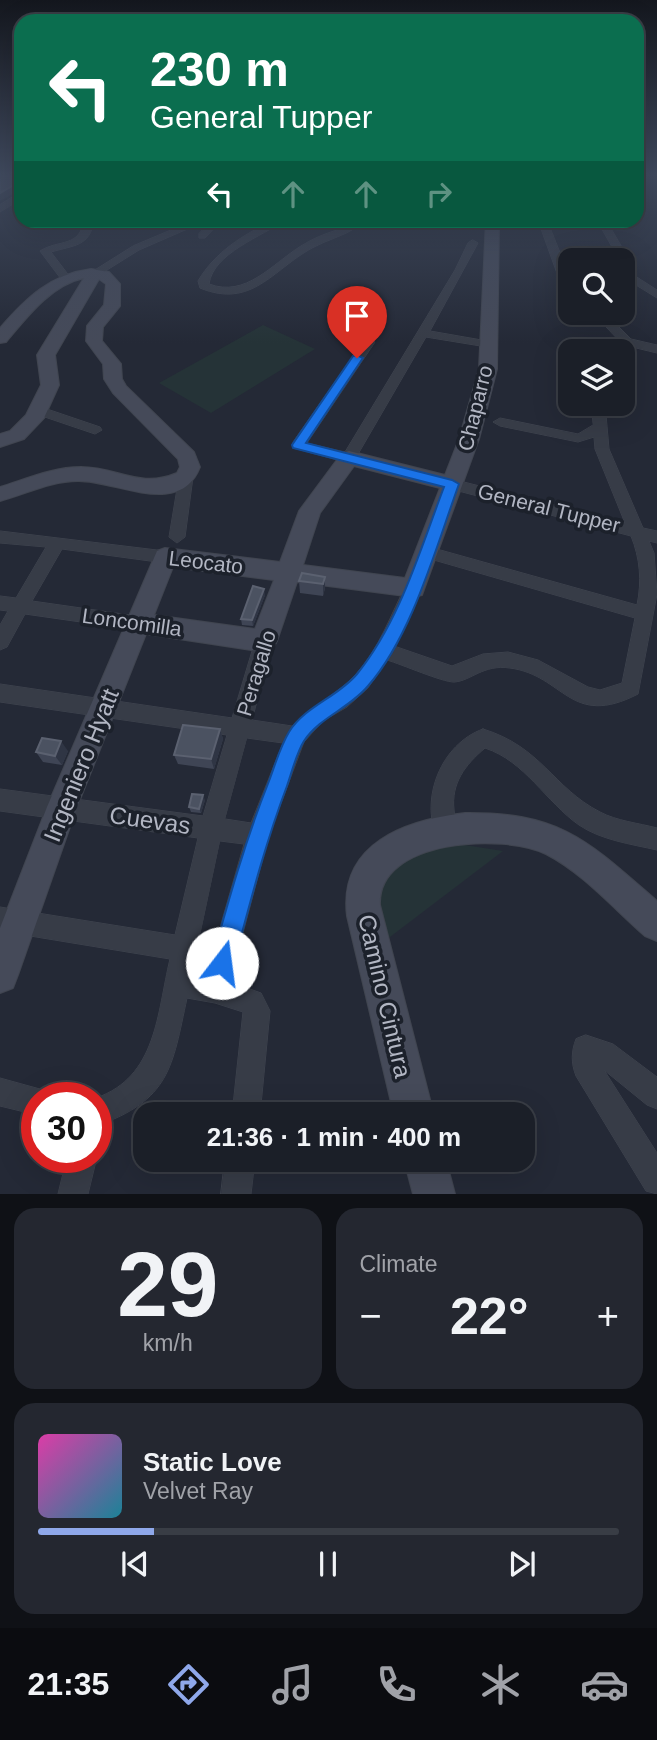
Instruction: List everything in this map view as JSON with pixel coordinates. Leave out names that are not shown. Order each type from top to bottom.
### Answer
[{"type":"street","points":[[65,277],[45,251],[81,240],[87,232]]},
{"type":"street","points":[[0,338],[20,314],[65,277],[95,273],[136,248],[176,232]]},
{"type":"street","points":[[202,236],[206,232]]},
{"type":"street","points":[[258,232],[226,252],[207,273],[204,286],[220,291],[234,291],[256,284],[282,267],[298,251],[341,232]]},
{"type":"street","name":"Chaparro","points":[[215,990],[258,835],[296,736],[310,720],[340,701],[361,682],[384,652],[413,588],[469,439],[488,369],[492,232]]},
{"type":"street","points":[[547,232],[558,262]]},
{"type":"street","points":[[608,232],[625,261],[627,275],[657,295]]},
{"type":"street","name":"Peragallo","points":[[112,1107],[136,1094],[155,1071],[178,984],[211,829],[264,641],[310,511],[349,458],[473,243]]},
{"type":"street","points":[[0,441],[23,429],[38,410],[50,385],[46,355],[95,273]]},
{"type":"street","points":[[0,494],[78,473],[110,478],[150,490],[186,477],[190,467],[187,457],[119,388],[113,379],[112,364],[94,341],[95,326],[112,306],[113,285],[107,277],[95,273]]},
{"type":"street","points":[[610,325],[623,339]]},
{"type":"street","points":[[423,332],[489,345]]},
{"type":"street","name":"General Tupper","points":[[369,342],[298,445],[657,537]]},
{"type":"street","points":[[635,344],[657,349]]},
{"type":"street","points":[[38,410],[95,430]]},
{"type":"street","points":[[384,652],[453,674],[486,660],[517,661],[578,692],[598,699],[617,697],[631,688],[645,614],[653,590],[646,553],[602,449],[599,416]]},
{"type":"street","points":[[500,422],[578,438],[589,435],[600,427]]},
{"type":"street","name":"Ingeniero Hyatt","points":[[0,975],[11,920],[62,807],[171,547],[186,477]]},
{"type":"street","name":"Leocato","points":[[0,537],[171,547],[288,571],[413,588]]},
{"type":"street","points":[[0,642],[57,542]]},
{"type":"street","points":[[426,552],[645,614]]},
{"type":"street","name":"Loncomilla","points":[[0,603],[264,641]]},
{"type":"street","points":[[0,693],[296,736]]},
{"type":"street","points":[[445,830],[443,791],[451,772],[469,747],[483,738],[497,740],[513,751],[585,816],[605,826],[657,839]]},
{"type":"street","name":"Cuevas","points":[[0,801],[62,807],[258,835]]},
{"type":"street","name":"Camino Cintura","points":[[411,1102],[364,916],[363,893],[372,873],[384,857],[403,845],[445,830],[484,828],[532,833],[549,838],[569,850],[657,924]]},
{"type":"street","points":[[11,920],[186,949]]},
{"type":"street","points":[[178,984],[215,990],[252,1002],[257,1011],[247,1102]]},
{"type":"street","points":[[657,1095],[606,1055],[594,1048],[586,1049],[586,1066],[657,1180]]},
{"type":"street","points":[[0,1092],[21,1097]]},
{"type":"street","points":[[236,1194],[239,1172]]},
{"type":"street","points":[[428,1172],[434,1194]]},
{"type":"street","points":[[73,1194],[78,1173]]},
{"type":"shaded area","points":[[263,325],[315,349],[211,413],[159,383]]},
{"type":"shaded area","points":[[433,840],[503,851],[386,940],[371,898],[395,862]]},
{"type":"building","points":[[302,573],[325,577],[323,584],[299,581]]},
{"type":"building","points":[[253,586],[264,589],[252,620],[241,619]]},
{"type":"building","points":[[183,725],[220,729],[211,759],[174,755]]},
{"type":"building","points":[[42,738],[61,741],[55,756],[36,752]]},
{"type":"building","points":[[192,794],[203,795],[199,809],[189,807]]},
{"type":"route","points":[[222,963],[258,835],[296,736],[316,715],[340,701],[361,682],[384,652],[413,588],[452,484],[298,445],[357,358]]}]
